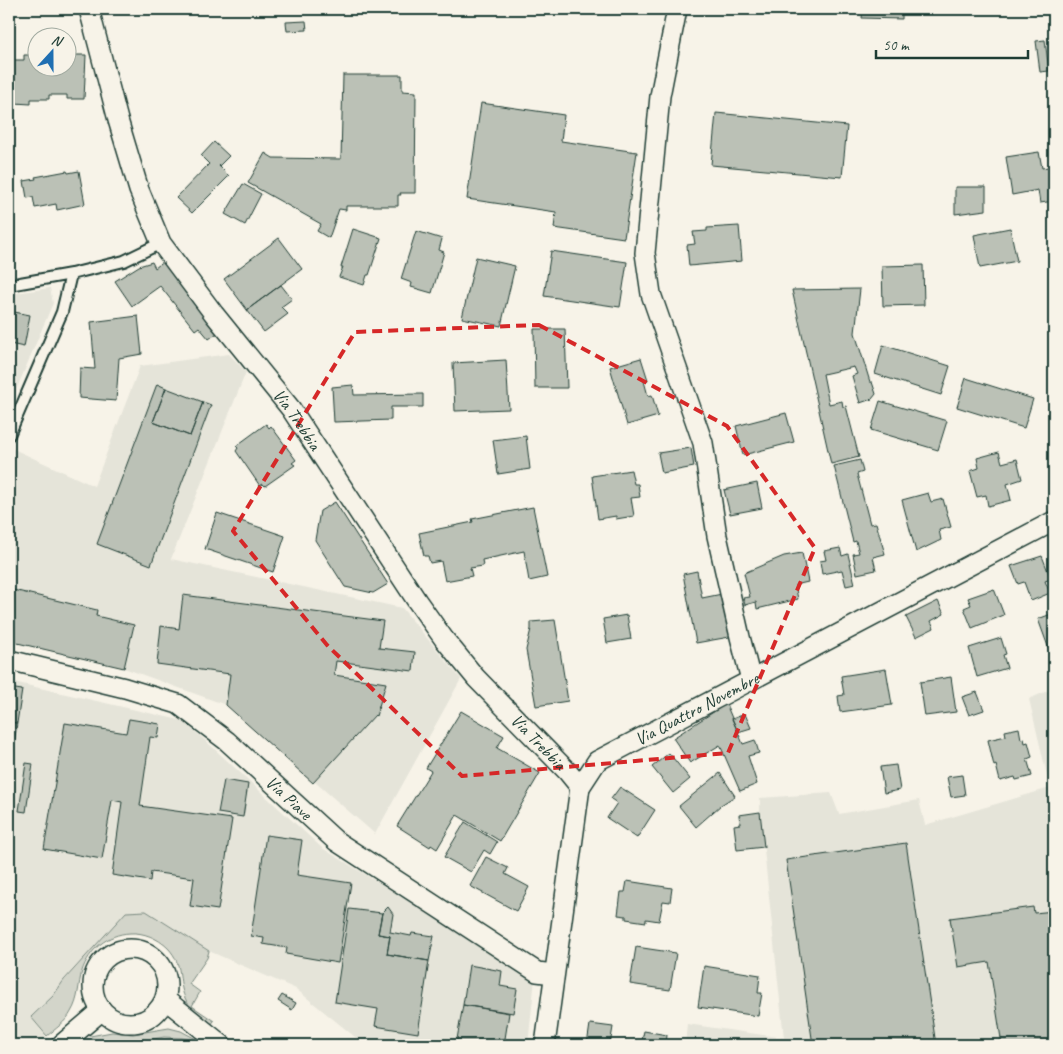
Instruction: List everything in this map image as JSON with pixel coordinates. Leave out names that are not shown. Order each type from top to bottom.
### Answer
[{"type":"street","name":"Via Trebbia","points":[[90,9],[118,120],[139,190],[161,243],[214,314],[291,409],[412,594],[444,638],[476,678],[567,771],[580,787]]},
{"type":"street","points":[[677,9],[660,96],[645,252],[651,294],[703,443],[717,536],[751,680]]},
{"type":"street","name":"Via Quattro Novembre","points":[[545,1045],[580,787],[598,761],[1054,521]]},
{"type":"street","name":"Via Piave","points":[[9,660],[126,688],[178,704],[227,741],[336,842],[537,972],[554,974]]},
{"type":"street","points":[[128,948],[144,951],[157,959],[165,971],[168,984],[166,1000],[157,1012],[146,1021],[128,1024],[111,1018],[101,1011],[94,998],[93,986],[95,973],[103,960],[115,951],[128,948]]},
{"type":"street","points":[[166,1000],[222,1045]]},
{"type":"street","points":[[60,1045],[101,1011]]},
{"type":"lane","points":[[9,285],[71,274],[124,261],[161,243]]},
{"type":"lane","points":[[9,434],[62,312],[71,274]]},
{"type":"highlighted area","points":[[539,325],[727,426],[815,548],[728,753],[462,776],[327,645],[233,531],[355,332]]},
{"type":"shaded area","points":[[50,288],[53,303],[9,407],[9,294]]},
{"type":"shaded area","points":[[229,354],[246,372],[171,559],[402,608],[461,679],[375,834],[226,705],[124,668],[9,641],[9,447],[94,486],[140,366]]},
{"type":"shaded area","points":[[9,681],[184,721],[322,848],[535,978],[528,1045],[365,1045],[296,989],[209,951],[146,911],[126,912],[64,979],[53,996],[31,1017],[47,1038],[38,1045],[9,1045]]},
{"type":"shaded area","points":[[1054,688],[1054,1045],[685,1045],[687,1024],[784,1038],[760,798],[831,793],[839,814],[919,800],[925,825],[1050,788],[1029,699]]},
{"type":"shaded area","points":[[146,911],[209,951],[207,958],[189,984],[200,992],[192,1006],[214,1021],[210,1026],[187,1002],[176,960],[168,948],[150,936],[130,933],[114,936],[100,944],[89,956],[82,971],[74,1007],[69,1016],[47,1036],[31,1017],[53,996],[64,980],[126,912]]},
{"type":"shaded area","points":[[169,1028],[181,1031],[196,1039],[194,1041],[164,1037],[143,1041],[135,1045],[99,1045],[90,1036],[112,1032],[133,1034]]},
{"type":"building","points":[[863,9],[902,9],[902,19],[862,18]]},
{"type":"building","points":[[306,21],[307,30],[287,31],[286,22]]},
{"type":"building","points":[[1045,40],[1049,71],[1040,72],[1036,41]]},
{"type":"building","points":[[24,55],[28,55],[28,78],[78,78],[78,55],[86,55],[84,99],[67,99],[67,95],[49,95],[49,99],[31,99],[31,104],[14,103],[12,60],[24,60]]},
{"type":"building","points":[[343,75],[402,75],[402,91],[416,92],[415,193],[400,193],[401,195],[398,195],[398,206],[346,206],[346,210],[339,209],[329,238],[317,231],[321,224],[248,183],[265,153],[273,158],[341,159]]},
{"type":"building","points":[[481,103],[564,115],[561,141],[637,152],[624,238],[554,228],[556,212],[467,199]]},
{"type":"building","points":[[716,113],[847,126],[842,177],[711,165]]},
{"type":"building","points":[[214,142],[229,156],[219,166],[229,176],[192,213],[176,198],[209,164],[201,156]]},
{"type":"building","points":[[1039,152],[1042,168],[1054,166],[1054,201],[1040,203],[1038,190],[1012,195],[1006,157]]},
{"type":"building","points":[[67,171],[68,173],[79,171],[85,204],[57,210],[56,204],[35,208],[33,197],[27,198],[24,181]]},
{"type":"building","points":[[243,184],[261,194],[245,225],[225,214]]},
{"type":"building","points":[[955,187],[986,187],[986,210],[955,214]]},
{"type":"building","points":[[739,226],[742,261],[689,266],[687,245],[695,244],[693,232],[707,231],[707,228]]},
{"type":"building","points":[[1010,228],[1017,261],[980,268],[974,235]]},
{"type":"building","points":[[353,229],[381,238],[364,285],[339,277]]},
{"type":"building","points":[[416,231],[442,239],[439,250],[444,252],[432,293],[411,287],[412,283],[401,279]]},
{"type":"building","points":[[279,238],[302,269],[247,310],[224,279]]},
{"type":"building","points":[[551,251],[627,262],[620,307],[544,296]]},
{"type":"building","points":[[476,257],[515,266],[501,326],[462,318]]},
{"type":"building","points":[[164,261],[220,331],[209,339],[199,327],[195,330],[160,286],[132,306],[115,281],[139,266],[152,262],[155,268]]},
{"type":"building","points":[[923,265],[924,305],[883,306],[882,266]]},
{"type":"building","points":[[281,285],[292,299],[281,307],[288,314],[264,332],[247,310]]},
{"type":"building","points":[[860,289],[855,333],[870,382],[872,382],[876,394],[872,399],[860,403],[852,376],[857,374],[854,367],[823,374],[829,404],[842,401],[843,407],[846,406],[859,457],[831,464],[792,290]]},
{"type":"building","points":[[9,311],[30,315],[24,347],[10,344],[9,348]]},
{"type":"building","points":[[138,316],[142,354],[119,358],[116,401],[79,398],[80,368],[95,369],[91,322]]},
{"type":"building","points":[[534,329],[565,329],[567,388],[535,388]]},
{"type":"building","points":[[883,345],[950,366],[941,395],[875,374]]},
{"type":"building","points":[[641,358],[648,380],[644,381],[648,396],[652,395],[658,416],[627,425],[610,367]]},
{"type":"building","points":[[506,360],[509,409],[455,411],[453,363]]},
{"type":"building","points":[[966,378],[1033,399],[1024,428],[957,407]]},
{"type":"building","points":[[157,384],[166,388],[153,422],[190,436],[203,402],[211,405],[151,565],[97,544]]},
{"type":"building","points":[[353,385],[354,395],[423,394],[423,407],[391,407],[391,420],[334,422],[332,387]]},
{"type":"building","points":[[166,388],[203,402],[190,436],[153,422]]},
{"type":"building","points":[[880,401],[947,421],[938,450],[871,430]]},
{"type":"building","points":[[786,413],[794,442],[743,455],[736,426]]},
{"type":"building","points":[[266,424],[269,428],[271,426],[296,460],[292,463],[295,465],[265,486],[263,484],[260,486],[236,451],[238,448],[236,446]]},
{"type":"building","points":[[526,436],[530,469],[498,474],[493,440]]},
{"type":"building","points":[[691,448],[694,467],[662,473],[658,453]]},
{"type":"building","points":[[999,452],[1002,463],[1017,459],[1022,479],[1007,484],[1011,500],[988,506],[986,495],[977,497],[970,471],[979,468],[977,458]]},
{"type":"building","points":[[860,460],[863,472],[857,474],[870,524],[876,523],[885,554],[873,557],[876,570],[857,574],[853,554],[859,553],[856,541],[853,542],[834,466]]},
{"type":"building","points":[[631,470],[634,484],[638,484],[640,497],[631,498],[634,516],[598,519],[592,476]]},
{"type":"building","points":[[757,483],[762,508],[730,514],[724,490]]},
{"type":"building","points":[[928,493],[931,502],[943,499],[951,527],[939,530],[941,540],[916,552],[902,500]]},
{"type":"building","points":[[335,502],[388,584],[373,593],[345,587],[315,540],[320,511]]},
{"type":"building","points":[[533,507],[547,577],[529,581],[524,551],[482,560],[483,566],[470,568],[472,576],[445,581],[441,561],[430,563],[428,556],[424,556],[419,533],[473,522],[472,519]]},
{"type":"building","points":[[217,513],[285,536],[273,572],[205,549]]},
{"type":"building","points":[[840,548],[842,556],[848,554],[855,584],[846,586],[842,570],[822,574],[820,561],[826,560],[824,551]]},
{"type":"building","points":[[802,553],[808,582],[795,585],[798,599],[757,609],[756,602],[745,605],[743,598],[750,597],[744,573],[784,556]]},
{"type":"building","points":[[1042,556],[1051,579],[1045,581],[1050,593],[1031,601],[1024,582],[1018,584],[1011,566]]},
{"type":"building","points":[[697,571],[702,598],[727,593],[735,636],[696,643],[683,574]]},
{"type":"building","points":[[9,589],[97,610],[96,616],[134,625],[124,668],[9,641]]},
{"type":"building","points":[[994,589],[1004,615],[972,628],[964,608],[971,605],[968,598]]},
{"type":"building","points":[[183,595],[383,621],[379,648],[415,652],[413,671],[336,661],[334,675],[386,683],[376,716],[313,783],[226,705],[230,674],[157,664],[161,626],[179,629]]},
{"type":"building","points":[[938,601],[944,614],[931,621],[934,628],[916,637],[906,617]]},
{"type":"building","points":[[1054,613],[1054,650],[1050,652],[1038,619]]},
{"type":"building","points":[[627,615],[631,639],[607,643],[603,619]]},
{"type":"building","points":[[555,620],[568,701],[536,706],[526,650],[531,622]]},
{"type":"building","points":[[1001,638],[1006,654],[1003,655],[1007,668],[977,677],[969,648]]},
{"type":"building","points":[[886,669],[892,705],[840,712],[838,696],[844,695],[841,676]]},
{"type":"building","points":[[951,677],[956,712],[925,716],[920,682]]},
{"type":"building","points":[[9,688],[22,690],[17,723],[9,722]]},
{"type":"building","points":[[1054,690],[1054,714],[1049,692]]},
{"type":"building","points":[[977,692],[984,710],[969,715],[962,697]]},
{"type":"building","points":[[726,704],[743,744],[755,740],[759,753],[748,756],[757,784],[740,791],[720,745],[690,763],[673,738]]},
{"type":"building","points":[[461,711],[504,736],[497,748],[540,773],[500,841],[457,815],[437,849],[431,845],[430,847],[397,826],[431,771],[426,768]]},
{"type":"building","points":[[745,714],[751,728],[738,732],[732,719]]},
{"type":"building","points":[[129,719],[160,724],[158,738],[150,737],[140,806],[232,819],[218,910],[190,906],[194,878],[151,872],[150,881],[112,875],[122,802],[112,800],[102,859],[44,849],[65,723],[126,733]]},
{"type":"building","points":[[9,722],[17,723],[9,779]]},
{"type":"building","points":[[1019,728],[1021,739],[1024,738],[1025,743],[1028,742],[1032,757],[1027,759],[1032,776],[1016,780],[1015,777],[1000,781],[996,765],[994,766],[988,740],[1006,736],[1005,731]]},
{"type":"building","points":[[669,753],[690,779],[673,793],[652,767]]},
{"type":"building","points":[[26,763],[33,764],[26,812],[19,811]]},
{"type":"building","points":[[896,765],[900,790],[884,793],[880,767]]},
{"type":"building","points":[[720,773],[735,796],[721,805],[696,827],[679,806]]},
{"type":"building","points":[[962,775],[965,795],[951,797],[947,777]]},
{"type":"building","points":[[224,780],[248,784],[243,817],[218,813]]},
{"type":"building","points":[[620,787],[655,810],[637,838],[607,818],[617,803],[611,799]]},
{"type":"building","points":[[760,812],[764,847],[737,850],[734,825],[740,824],[739,815]]},
{"type":"building","points":[[465,822],[497,842],[490,854],[484,850],[471,872],[444,857]]},
{"type":"building","points":[[266,835],[302,840],[297,875],[351,883],[338,963],[286,954],[287,948],[263,944],[264,938],[251,936]]},
{"type":"building","points":[[906,843],[936,1045],[813,1045],[786,860]]},
{"type":"building","points":[[486,857],[508,868],[505,874],[529,887],[516,911],[470,886]]},
{"type":"building","points":[[627,881],[672,888],[670,902],[663,901],[659,921],[646,919],[646,922],[626,919],[626,916],[618,915],[621,892],[625,892]]},
{"type":"building","points":[[388,907],[393,914],[390,932],[411,936],[412,933],[434,936],[429,961],[387,954],[390,936],[378,934],[382,913]]},
{"type":"building","points":[[1033,907],[1034,913],[1054,911],[1054,1045],[1002,1045],[989,962],[958,967],[950,918]]},
{"type":"building","points":[[349,909],[382,913],[378,934],[390,936],[387,954],[429,961],[418,1033],[375,1026],[378,1009],[335,1002]]},
{"type":"building","points":[[636,947],[676,953],[670,990],[630,984]]},
{"type":"building","points":[[469,965],[502,971],[500,986],[517,989],[513,1013],[463,1005]]},
{"type":"building","points":[[704,966],[760,975],[758,993],[762,993],[758,1016],[698,1007]]},
{"type":"building","points":[[282,995],[296,1003],[292,1010],[278,1001]]},
{"type":"building","points":[[463,1005],[509,1013],[504,1045],[456,1045]]},
{"type":"building","points":[[590,1024],[613,1027],[610,1045],[587,1045]]},
{"type":"building","points":[[644,1031],[667,1035],[666,1045],[641,1045]]}]
